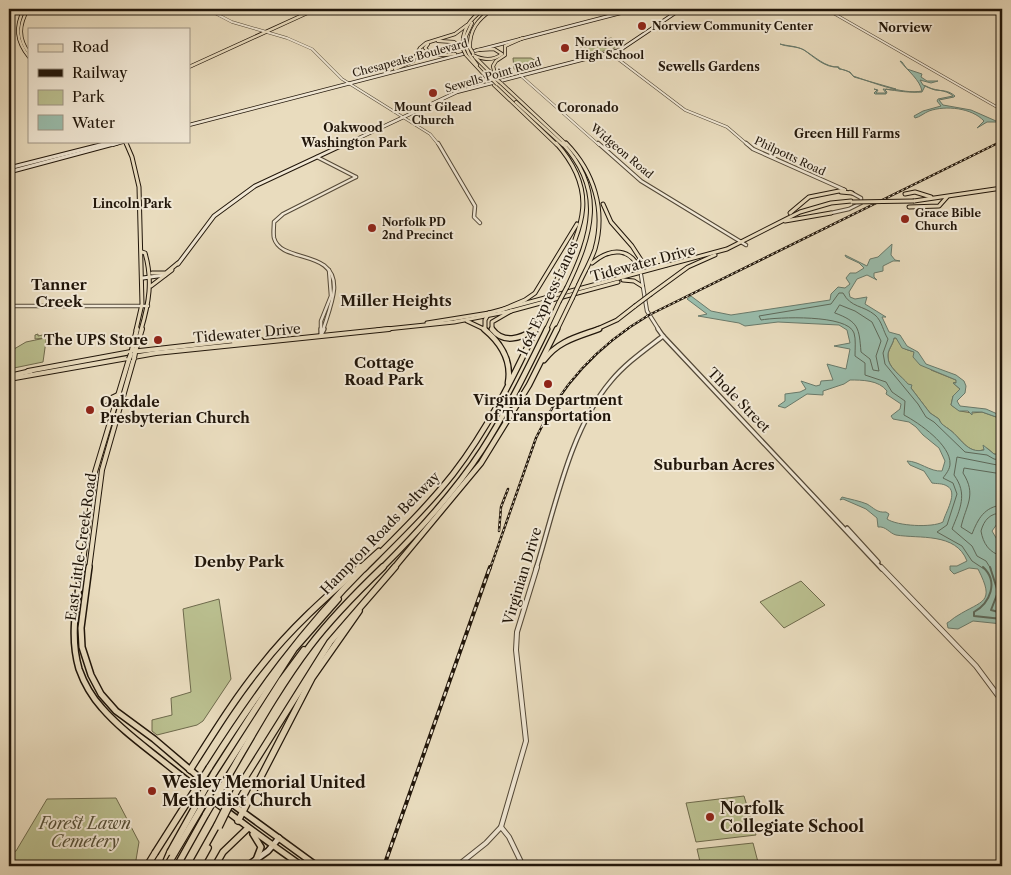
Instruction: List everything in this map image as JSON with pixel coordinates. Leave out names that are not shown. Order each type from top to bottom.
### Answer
[{"type":"highway","points":[[395,69],[413,61],[424,45],[455,34],[484,9]]},
{"type":"highway","points":[[467,48],[465,41],[468,29],[477,17],[488,9]]},
{"type":"highway","points":[[467,48],[474,25],[492,9]]},
{"type":"highway","points":[[467,25],[462,38],[467,48]]},
{"type":"highway","points":[[493,79],[493,66],[504,55],[505,46],[523,38]]},
{"type":"highway","points":[[455,54],[435,55],[426,52],[425,47],[434,42],[446,41],[467,48]]},
{"type":"highway","name":"Hampton Roads Beltway","points":[[147,866],[277,665],[321,612],[405,529],[438,492],[471,449],[500,402],[546,305],[582,214],[584,202],[582,186],[576,168],[570,158],[497,84],[470,54],[467,48]]},
{"type":"highway","name":"Hampton Roads Beltway","points":[[218,826],[236,792],[319,659],[481,463],[529,385],[579,284],[590,266],[600,233],[601,204],[594,181],[576,152],[497,84],[470,54],[467,48]]},
{"type":"highway","points":[[470,54],[490,60],[498,58],[502,54],[496,49],[477,50]]},
{"type":"highway","name":"I 64 Express Lanes","points":[[219,778],[312,643],[360,588],[398,551],[448,495],[485,446],[508,409],[585,246],[591,219],[591,193],[578,162],[563,145],[497,84]]},
{"type":"highway","points":[[594,181],[600,192],[606,213],[617,230],[644,263],[649,266],[666,266]]},
{"type":"highway","points":[[834,186],[835,191]]},
{"type":"highway","name":"Tidewater Drive","points":[[488,315],[715,255],[744,244],[806,208],[830,202],[914,200],[1002,188]]},
{"type":"highway","points":[[783,220],[806,198],[844,190]]},
{"type":"highway","points":[[835,191],[852,193]]},
{"type":"highway","points":[[905,194],[911,192],[926,197],[934,197]]},
{"type":"highway","points":[[914,200],[920,197],[918,193]]},
{"type":"highway","points":[[816,195],[812,196],[812,199],[818,202],[830,202]]},
{"type":"highway","points":[[909,207],[937,207],[948,196]]},
{"type":"highway","name":"Tidewater Drive","points":[[914,200],[948,196]]},
{"type":"highway","points":[[914,200],[932,202],[938,204],[937,207]]},
{"type":"highway","name":"Tidewater Drive","points":[[783,220],[823,205],[852,201]]},
{"type":"highway","points":[[823,205],[819,210],[831,213]]},
{"type":"highway","points":[[783,220],[831,213]]},
{"type":"highway","points":[[499,311],[525,300],[538,290],[582,214]]},
{"type":"highway","name":"Tidewater Drive","points":[[641,274],[744,244]]},
{"type":"highway","points":[[590,266],[600,256],[614,252],[629,254],[636,261],[641,274]]},
{"type":"highway","points":[[638,255],[642,269],[641,274]]},
{"type":"highway","points":[[510,417],[517,410],[553,349],[568,340],[613,322],[688,267],[715,255]]},
{"type":"highway","points":[[621,279],[635,268],[636,261]]},
{"type":"highway","points":[[621,279],[634,280],[642,286]]},
{"type":"highway","name":"Tidewater Drive","points":[[511,311],[621,279]]},
{"type":"highway","points":[[511,311],[496,318],[491,323],[492,330],[498,336],[518,339],[529,334],[536,326]]},
{"type":"highway","points":[[485,330],[488,315]]},
{"type":"highway","points":[[467,320],[478,323],[485,330],[504,351],[510,365],[510,379],[500,402]]},
{"type":"highway","points":[[190,770],[240,693],[287,634],[381,549],[438,492]]},
{"type":"highway","points":[[166,866],[219,778],[277,673],[300,642],[348,586]]},
{"type":"highway","points":[[238,821],[312,678],[371,594]]},
{"type":"highway","points":[[177,866],[206,814],[219,778]]},
{"type":"highway","points":[[166,866],[170,852],[219,778]]},
{"type":"highway","points":[[194,866],[218,826]]},
{"type":"highway","points":[[198,866],[218,826]]},
{"type":"highway","points":[[215,866],[223,852],[248,828]]},
{"type":"main road","name":"Chesapeake Boulevard","points":[[190,124],[629,9]]},
{"type":"main road","name":"Chesapeake Boulevard","points":[[346,82],[636,9]]},
{"type":"main road","name":"Sewells Point Road","points":[[172,270],[211,219],[251,188],[457,92],[626,48],[681,9]]},
{"type":"main road","points":[[978,9],[1002,10]]},
{"type":"main road","points":[[995,9],[1002,10]]},
{"type":"main road","points":[[25,10],[20,25],[20,34],[21,41],[28,52]]},
{"type":"main road","points":[[25,10],[18,21],[17,34],[19,44],[28,56]]},
{"type":"main road","points":[[190,66],[312,10]]},
{"type":"main road","points":[[9,170],[112,142]]},
{"type":"main road","points":[[9,170],[121,142]]},
{"type":"main road","name":"East Little Creek Road","points":[[125,142],[132,157],[139,187],[143,278],[141,306],[132,356],[106,453],[98,491],[83,604],[82,647],[91,675],[108,703],[123,718],[154,739],[243,812],[317,866]]},
{"type":"main road","name":"East Little Creek Road","points":[[142,252],[145,253],[152,275],[148,306],[100,451],[91,492],[75,606],[73,630],[75,651],[84,681],[102,710],[188,782],[238,821],[302,866]]},
{"type":"main road","points":[[143,278],[166,273],[178,263]]},
{"type":"main road","points":[[152,275],[163,276],[172,270]]},
{"type":"main road","points":[[151,286],[172,270]]},
{"type":"main road","name":"Tidewater Drive","points":[[9,377],[160,351],[261,340],[321,336],[511,311]]},
{"type":"main road","name":"Tidewater Drive","points":[[9,377],[156,353],[467,320],[488,315]]},
{"type":"main road","points":[[9,377],[233,340],[261,340]]},
{"type":"main road","points":[[9,377],[132,356],[231,347],[238,344]]},
{"type":"main road","points":[[103,402],[120,394]]},
{"type":"main road","points":[[188,782],[190,770]]},
{"type":"main road","points":[[248,828],[261,847],[256,860]]},
{"type":"main road","points":[[246,866],[273,846],[279,838]]},
{"type":"street","points":[[208,9],[226,19],[298,42],[313,50],[324,58],[334,72],[346,82],[430,134],[438,142],[475,206],[474,217],[480,223]]},
{"type":"street","points":[[826,9],[982,97],[1002,111]]},
{"type":"street","name":"Philpotts Road","points":[[610,53],[685,110],[727,127],[753,150],[852,193]]},
{"type":"street","name":"Widgeon Road","points":[[520,75],[641,181],[744,244]]},
{"type":"street","points":[[317,158],[355,178],[283,214],[274,222],[273,234],[283,248],[294,254],[317,260],[329,270],[330,296],[322,319],[321,336]]},
{"type":"street","points":[[831,213],[849,209],[861,203],[861,198],[852,193]]},
{"type":"street","name":"Thole Street","points":[[641,274],[648,315],[663,336],[976,666],[1002,701]]},
{"type":"street","points":[[9,306],[148,306]]},
{"type":"street","name":"Virginian Drive","points":[[457,866],[490,839],[500,826],[527,738],[516,650],[517,632],[575,442],[585,419],[602,391],[631,360],[663,336]]},
{"type":"street","points":[[500,826],[510,837],[523,866]]},
{"type":"green space","points":[[611,38],[621,42],[622,46],[593,54],[580,50],[582,46]]},
{"type":"green space","points":[[513,58],[531,58],[543,65],[525,71],[514,69]]},
{"type":"green space","points":[[38,334],[38,336],[47,334],[43,362],[9,369],[9,352],[26,342],[45,338],[35,339],[35,335]]},
{"type":"green space","points":[[894,338],[905,349],[914,352],[931,370],[956,380],[957,382],[953,383],[960,389],[953,396],[951,405],[960,411],[982,412],[1002,419],[1002,455],[994,454],[987,448],[976,451],[971,449],[930,413],[911,388],[911,385],[908,385],[895,371],[888,360],[888,354]]},
{"type":"green space","points":[[801,581],[825,605],[784,628],[760,602]]},
{"type":"green space","points":[[219,599],[231,679],[203,721],[197,725],[157,735],[152,731],[152,720],[172,715],[171,698],[191,692],[183,609]]},
{"type":"green space","points":[[744,796],[756,835],[696,842],[686,803]]},
{"type":"green space","name":"Forest Lawn Cemetery","points":[[116,798],[139,842],[135,866],[9,866],[9,854],[16,851],[47,799]]},
{"type":"green space","points":[[753,843],[759,866],[701,866],[697,849]]},
{"type":"water","points":[[907,69],[922,74],[921,77],[927,81],[938,81],[931,83],[920,80],[923,85],[931,88],[925,86],[922,92],[914,92],[922,91],[921,87]]},
{"type":"water","points":[[874,89],[878,90],[876,93],[886,93],[883,89],[886,89],[887,92],[886,94],[874,93],[877,90]]},
{"type":"water","points":[[891,90],[914,92],[908,92]]},
{"type":"water","points":[[941,91],[955,96],[939,100],[943,105],[971,110],[996,121],[1001,120],[1000,116],[1002,114],[1002,122],[987,122],[977,128],[984,121],[979,117],[973,113],[951,108],[936,109],[915,118],[914,116],[923,111],[941,106],[937,101],[938,99],[953,96]]},
{"type":"water","points":[[892,244],[891,255],[895,260],[900,261],[893,261],[883,266],[883,271],[874,273],[874,277],[877,280],[867,275],[857,279],[849,292],[850,297],[855,299],[867,297],[865,304],[886,317],[882,317],[889,332],[900,335],[907,346],[918,352],[926,364],[956,375],[964,381],[966,386],[965,393],[957,401],[960,406],[986,409],[1002,416],[1002,419],[982,412],[972,412],[972,415],[968,411],[959,411],[951,405],[953,396],[960,389],[953,383],[956,383],[956,380],[920,365],[913,357],[914,352],[902,348],[896,338],[894,338],[888,354],[890,365],[908,384],[912,385],[911,388],[930,413],[939,419],[942,424],[969,448],[978,451],[984,450],[983,445],[994,454],[1002,455],[1002,509],[1000,511],[1002,525],[997,524],[992,531],[1002,548],[1002,624],[973,621],[958,629],[948,628],[947,623],[984,600],[986,589],[978,569],[969,568],[954,574],[950,570],[950,566],[957,566],[967,561],[955,545],[926,537],[896,535],[878,527],[877,518],[866,509],[843,499],[840,500],[842,497],[867,504],[878,511],[889,514],[887,519],[906,525],[923,526],[943,522],[952,498],[950,489],[943,484],[932,483],[924,471],[910,465],[907,461],[933,470],[942,471],[945,461],[939,448],[916,427],[909,422],[893,419],[891,416],[900,409],[901,404],[886,394],[887,391],[884,387],[870,381],[850,380],[823,391],[823,395],[807,394],[785,408],[778,406],[785,401],[785,394],[800,392],[806,389],[801,381],[816,386],[820,385],[821,381],[833,380],[827,364],[846,369],[850,349],[834,346],[850,343],[847,330],[839,325],[778,322],[745,326],[739,323],[698,316],[707,314],[687,299],[691,296],[711,311],[731,315],[830,300],[831,294],[838,287],[845,288],[850,284],[846,278],[850,273],[856,273],[864,268],[845,255],[867,266],[870,259],[878,257]]},
{"type":"railway","points":[[490,569],[536,438],[546,418],[569,383],[613,339],[649,315],[1002,141]]},
{"type":"railway","points":[[499,531],[501,507],[508,489]]},
{"type":"railway","points":[[384,866],[490,567]]},
{"type":"place","name":"Norview Community Center","points":[[642,26]]},
{"type":"place","name":"Norview High School","points":[[565,48]]},
{"type":"place","name":"Mount Gilead Church","points":[[433,93]]},
{"type":"place","name":"Grace Bible Church","points":[[905,219]]},
{"type":"place","name":"Norfolk PD 2nd Precinct","points":[[372,228]]},
{"type":"place","name":"The UPS Store","points":[[158,340]]},
{"type":"place","name":"Virginia Department of Transportation","points":[[548,384]]},
{"type":"place","name":"Oakdale Presbyterian Church","points":[[90,410]]},
{"type":"place","name":"Wesley Memorial United Methodist Church","points":[[152,791]]},
{"type":"place","name":"Norfolk Collegiate School","points":[[710,817]]},
{"type":"district","name":"Norview","points":[[905,28]]},
{"type":"district","name":"Sewells Gardens","points":[[709,67]]},
{"type":"district","name":"Coronado","points":[[588,108]]},
{"type":"district","name":"Oakwood","points":[[353,128]]},
{"type":"district","name":"Green Hill Farms","points":[[847,134]]},
{"type":"district","name":"Washington Park","points":[[354,143]]},
{"type":"district","name":"Lincoln Park","points":[[132,204]]},
{"type":"district","name":"Tanner Creek","points":[[59,294]]},
{"type":"district","name":"Miller Heights","points":[[396,301]]},
{"type":"district","name":"Cottage Road Park","points":[[384,372]]},
{"type":"district","name":"Suburban Acres","points":[[714,465]]},
{"type":"district","name":"Denby Park","points":[[239,562]]}]
